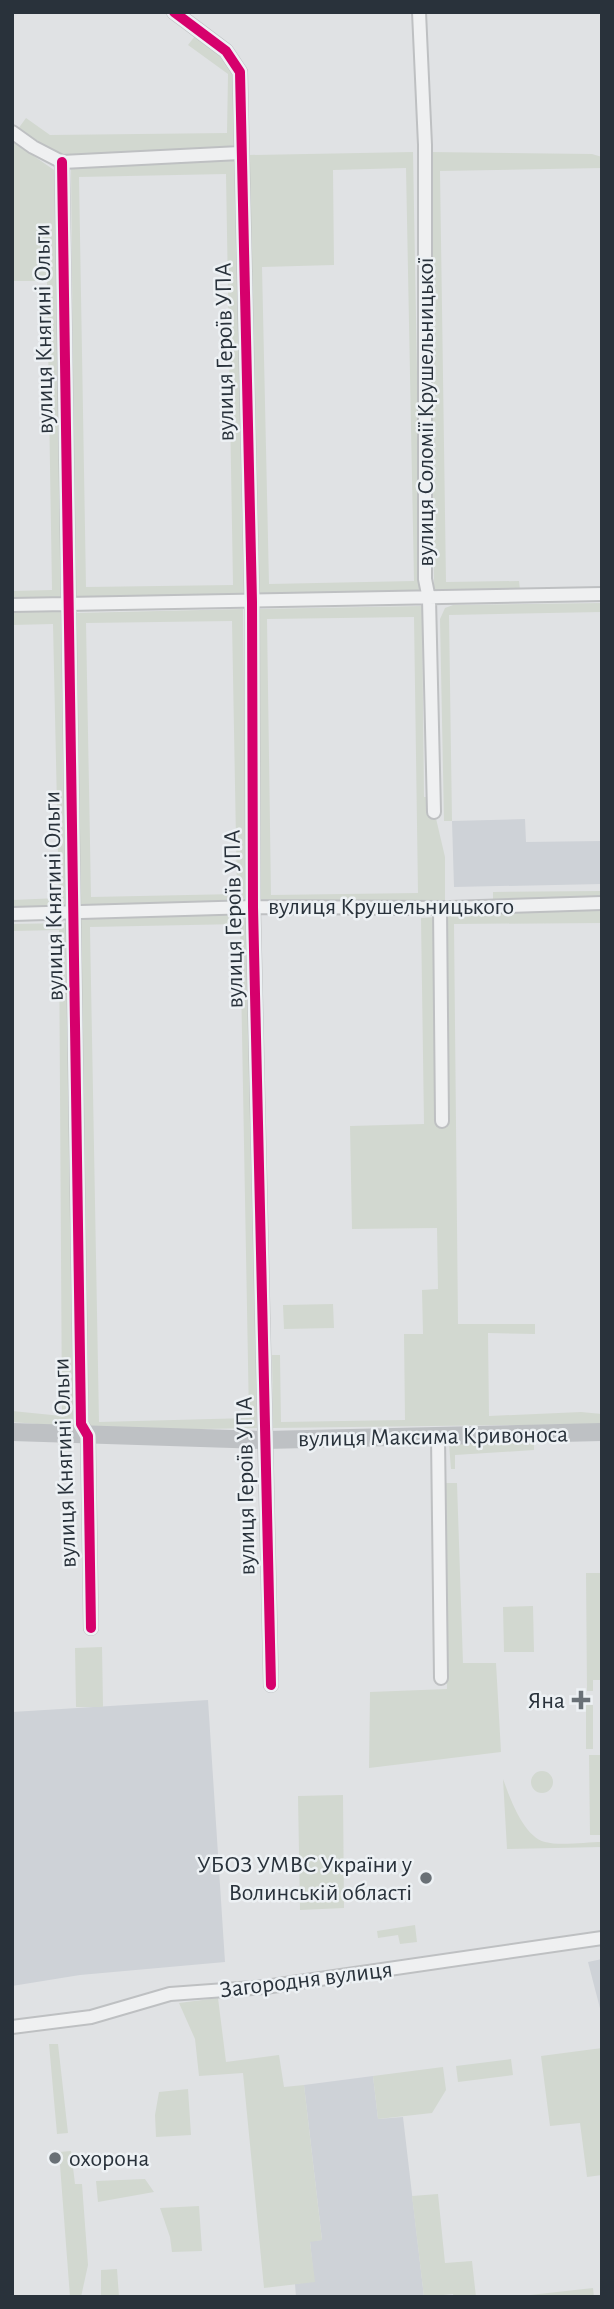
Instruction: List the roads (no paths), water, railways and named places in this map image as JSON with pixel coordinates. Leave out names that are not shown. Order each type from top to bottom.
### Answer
[{"type":"street","name":"вулиця Героїв УПА","points":[[174,12],[226,51],[240,72],[252,602],[253,907],[271,1685]]},
{"type":"street","name":"вулиця Соломії Крушельницької","points":[[419,12],[425,145],[425,579],[429,599],[435,812]]},
{"type":"street","points":[[12,132],[62,162],[240,153]]},
{"type":"street","name":"вулиця Княгині Ольги","points":[[62,162],[81,1424],[88,1436],[91,1628]]},
{"type":"street","points":[[12,605],[602,594]]},
{"type":"street","name":"вулиця Крушельницького","points":[[12,914],[253,907],[440,908],[602,903]]},
{"type":"street","points":[[440,908],[442,1121]]},
{"type":"street","name":"вулиця Максима Кривоноса","points":[[12,1432],[265,1440],[602,1433]]},
{"type":"street","points":[[438,1437],[441,1678]]},
{"type":"street","name":"Загородня вулиця","points":[[12,2027],[91,2017],[170,1994],[265,1987],[602,1938]]},
{"type":"place","name":"Яна","points":[[581,1700]]},
{"type":"place","name":"УБОЗ УМВС України у Волинськiй області","points":[[426,1878]]},
{"type":"place","name":"охорона","points":[[55,2158]]}]
